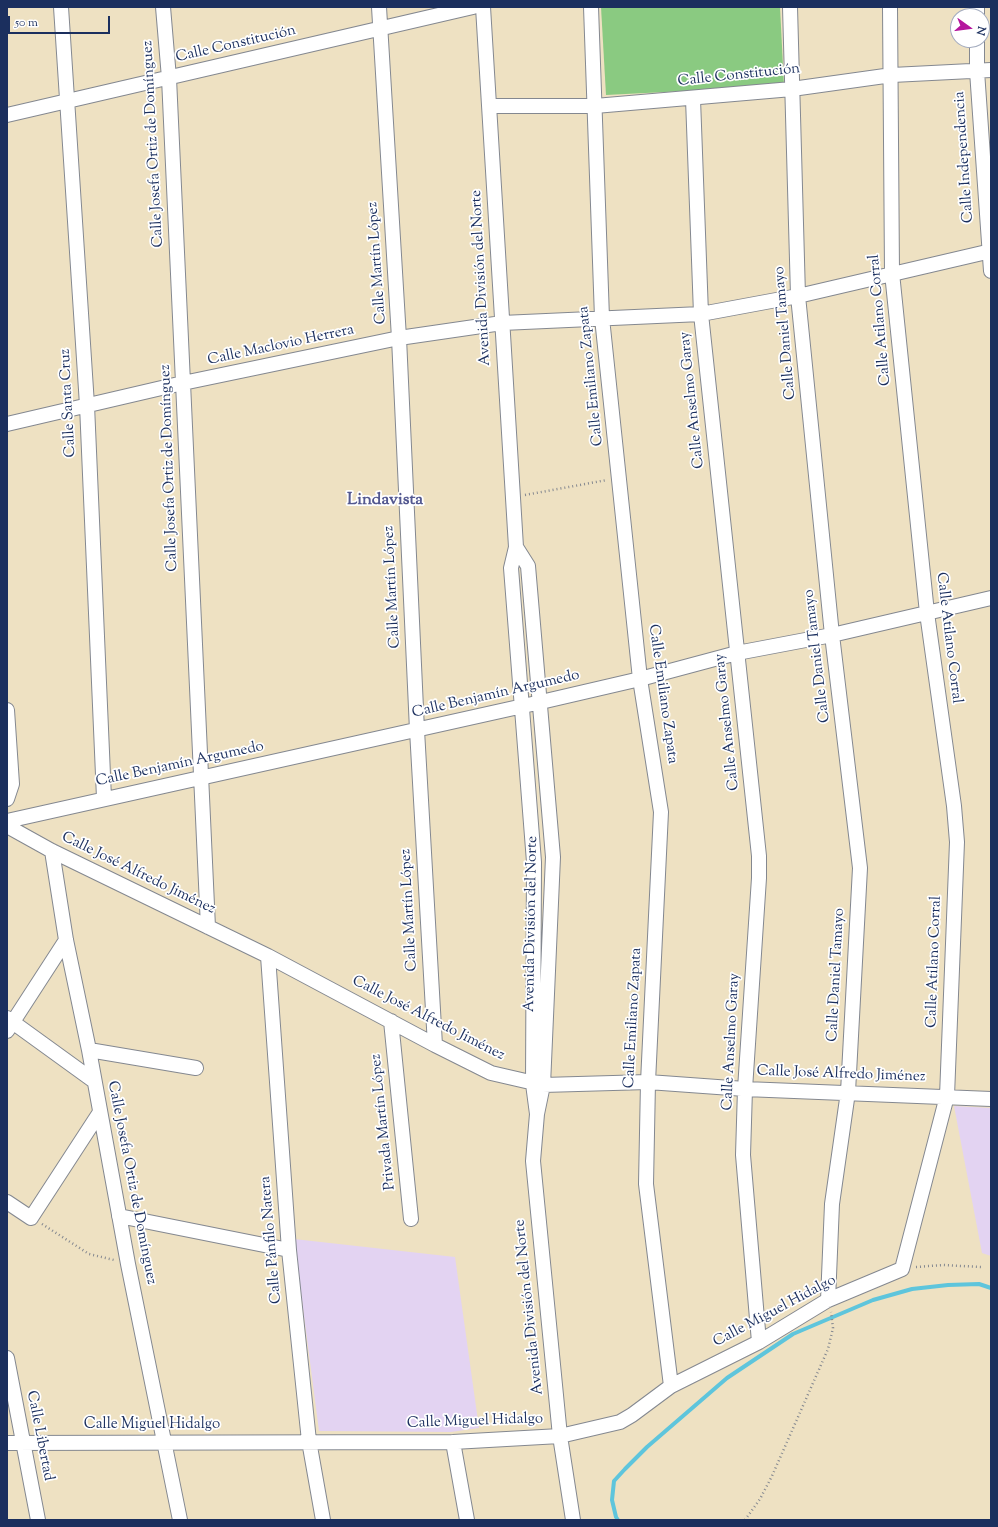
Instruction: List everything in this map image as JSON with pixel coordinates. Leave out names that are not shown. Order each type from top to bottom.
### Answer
[{"type":"street","name":"Calle Santa Cruz","points":[[61,7],[86,405],[104,798]]},
{"type":"street","name":"Calle Josefa Ortiz de Domínguez","points":[[163,7],[169,78],[200,779],[208,927]]},
{"type":"street","name":"Calle Martín López","points":[[379,7],[400,338],[417,730],[435,1045]]},
{"type":"street","name":"Calle Constitución","points":[[7,115],[472,7]]},
{"type":"street","name":"Avenida División del Norte","points":[[483,7],[516,547],[511,568],[523,705],[534,862],[538,1085]]},
{"type":"street","name":"Calle Emiliano Zapata","points":[[591,7],[602,318],[640,679],[661,812],[648,1082],[646,1184],[671,1386]]},
{"type":"street","name":"Calle Daniel Tamayo","points":[[790,7],[798,296],[832,635],[860,868],[848,1092],[832,1204],[830,1306]]},
{"type":"street","name":"Calle Atilano Corral","points":[[890,7],[892,75],[892,273],[927,613],[954,806],[957,842],[947,1096],[902,1269]]},
{"type":"street","name":"Calle Independencia","points":[[977,48],[977,71],[991,271]]},
{"type":"street","name":"Calle Constitución","points":[[489,106],[595,106],[692,99],[792,89],[892,75],[991,70]]},
{"type":"street","name":"Calle Anselmo Garay","points":[[692,99],[701,314],[759,856],[759,878],[745,1089],[744,1169],[759,1342]]},
{"type":"street","name":"Calle Maclovio Herrera","points":[[7,424],[183,383],[400,338],[502,324],[701,314],[798,296],[892,273],[990,252]]},
{"type":"street","name":"Avenida División del Norte","points":[[516,547],[528,566],[541,702],[552,857],[533,1161],[560,1436],[573,1520]]},
{"type":"street","name":"Calle Benjamín Argumedo","points":[[7,821],[104,798],[200,779],[541,702],[640,679],[737,653],[832,635],[991,598]]},
{"type":"street","points":[[7,710],[12,784],[7,800]]},
{"type":"street","name":"Calle José Alfredo Jiménez","points":[[7,826],[52,851],[268,956],[435,1045],[491,1073],[538,1085],[648,1082],[745,1089],[947,1096],[991,1099]]},
{"type":"street","name":"Calle Josefa Ortiz de Domínguez","points":[[52,851],[66,940],[89,1050],[128,1264],[166,1443],[180,1520]]},
{"type":"street","points":[[66,940],[9,1024],[94,1081]]},
{"type":"street","name":"Calle Pánfilo Natera","points":[[268,956],[289,1250],[309,1441],[323,1520]]},
{"type":"street","name":"Privada Martín López","points":[[390,1021],[411,1219]]},
{"type":"street","points":[[89,1050],[196,1068]]},
{"type":"street","points":[[7,1202],[31,1218],[100,1112]]},
{"type":"street","points":[[119,1216],[289,1250]]},
{"type":"street","name":"Calle Miguel Hidalgo","points":[[7,1443],[309,1441],[453,1442],[560,1436],[620,1422],[632,1415],[671,1386],[902,1269]]},
{"type":"street","name":"Calle Libertad","points":[[7,1358],[38,1520]]},
{"type":"street","points":[[453,1442],[467,1520]]},
{"type":"path","points":[[513,497],[619,478]]},
{"type":"path","points":[[31,1218],[89,1254],[128,1264]]},
{"type":"path","points":[[902,1269],[943,1265],[981,1267]]},
{"type":"path","points":[[745,1520],[760,1499],[772,1476],[828,1349],[833,1328],[830,1306]]},
{"type":"shaded area","points":[[954,1106],[991,1108],[991,1256],[982,1253]]},
{"type":"shaded area","points":[[294,1239],[455,1257],[479,1428],[451,1432],[319,1431]]},
{"type":"green space","points":[[601,7],[780,7],[784,86],[606,95]]},
{"type":"waterway","points":[[618,1520],[612,1500],[614,1481],[625,1469],[647,1447],[727,1378],[793,1334],[873,1300],[912,1289],[948,1285],[979,1284],[991,1288]]},
{"type":"district","name":"Lindavista","points":[[385,501]]}]
